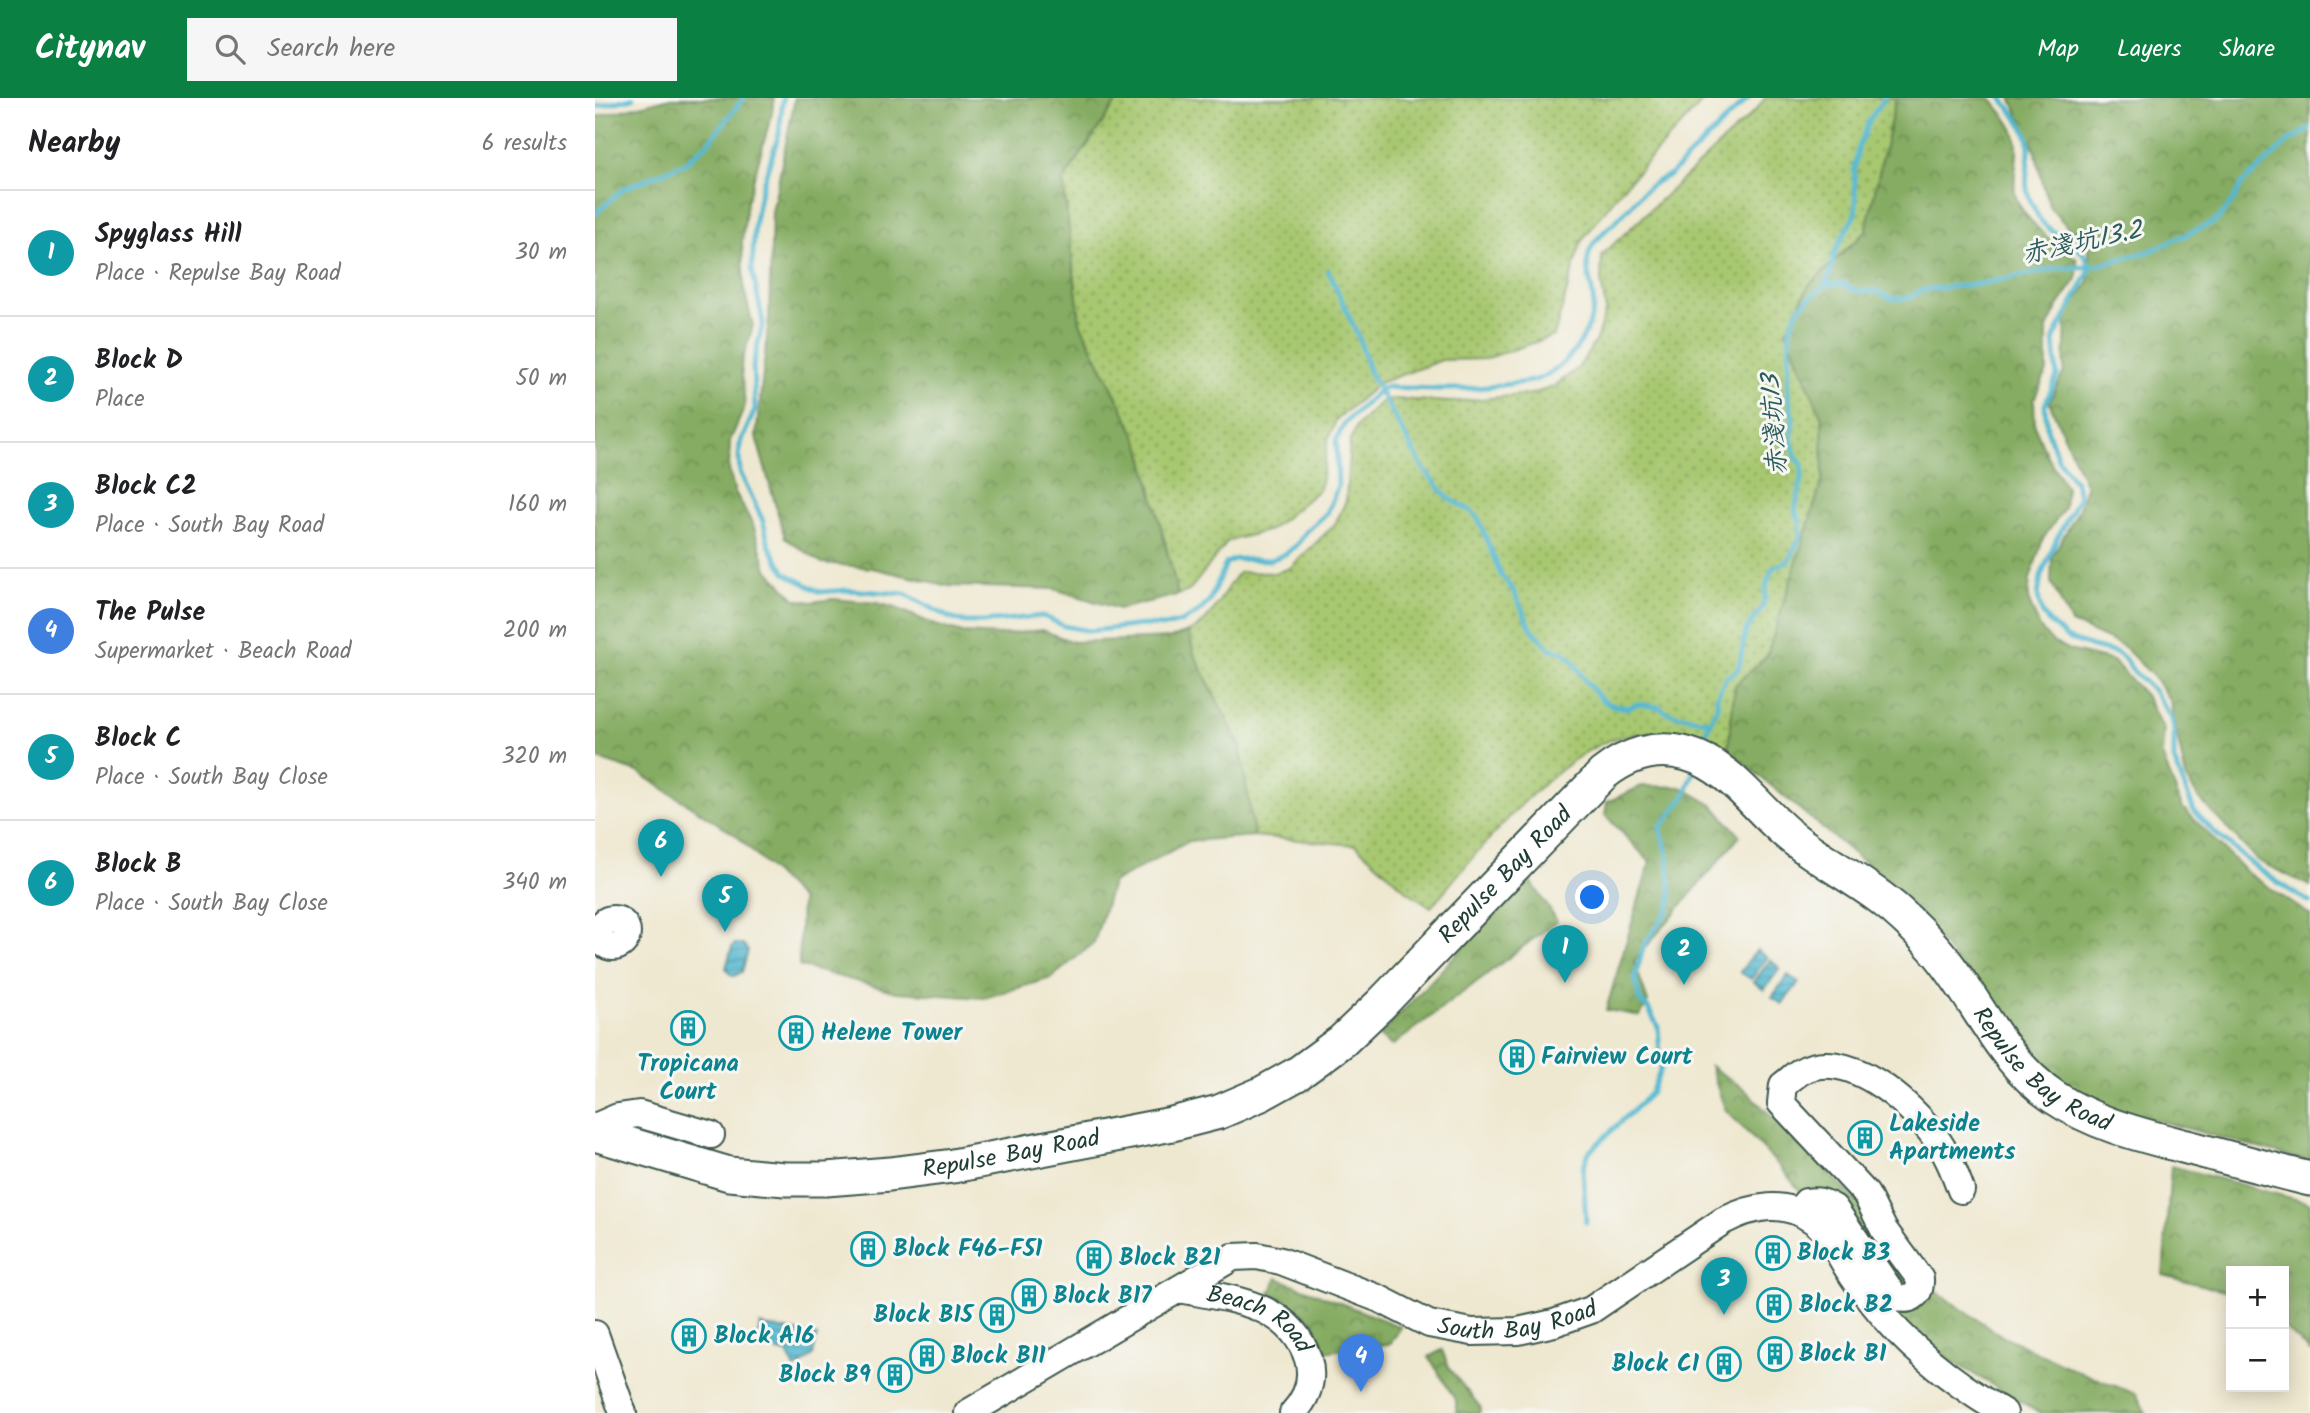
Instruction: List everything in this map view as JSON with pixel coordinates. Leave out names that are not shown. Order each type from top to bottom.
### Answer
[{"type":"main road","name":"Repulse Bay Road","points":[[595,1134],[729,1174],[785,1179],[826,1179],[953,1166],[1172,1124],[1219,1112],[1280,1083],[1328,1053],[1381,1004],[1595,781],[1626,758],[1663,751],[1687,754],[1715,767],[1733,780],[1789,836],[1890,905],[1945,961],[1990,1030],[2018,1066],[2064,1105],[2129,1131],[2310,1179]]},
{"type":"street","points":[[1798,1212],[1805,1202],[1813,1201],[1821,1201],[1834,1208],[1894,1296],[1909,1299],[1917,1295],[1920,1279],[1884,1230],[1866,1194],[1781,1103],[1783,1085],[1801,1071],[1824,1065],[1847,1068],[1864,1076],[1911,1109],[1946,1154],[1961,1190]]},
{"type":"street","points":[[595,1126],[618,1117],[639,1114],[711,1135]]},
{"type":"street","name":"South Bay Road","points":[[968,1413],[1233,1257],[1257,1256],[1281,1261],[1380,1299],[1429,1324],[1472,1332],[1518,1331],[1554,1323],[1591,1310],[1723,1221],[1746,1209],[1772,1206],[1798,1212],[1813,1220],[1826,1232],[1874,1305],[1903,1338],[1953,1380],[2004,1413]]},
{"type":"street","name":"Beach Road","points":[[1179,1289],[1244,1302],[1272,1313],[1292,1327],[1304,1346],[1310,1368],[1306,1395],[1293,1413]]},
{"type":"street","points":[[595,1334],[623,1413]]},
{"type":"green space","points":[[671,98],[774,98],[747,202],[742,242],[744,289],[753,326],[741,365],[745,406],[730,441],[729,470],[735,492],[753,525],[767,569],[795,599],[812,602],[833,599],[877,603],[963,633],[999,635],[1042,630],[1073,642],[1171,638],[1188,632],[1194,654],[1240,746],[1254,836],[1189,841],[1112,883],[1094,943],[1051,978],[984,998],[897,992],[799,966],[801,900],[737,836],[638,772],[595,758],[595,117]]},
{"type":"green space","points":[[794,98],[1119,98],[1063,181],[1080,323],[1140,444],[1178,595],[1119,609],[1054,589],[949,586],[872,568],[822,563],[785,538],[756,437],[769,318],[772,212]]},
{"type":"green space","points":[[1119,98],[1706,98],[1621,190],[1581,242],[1554,336],[1485,359],[1442,360],[1379,383],[1336,420],[1328,440],[1320,489],[1270,530],[1228,541],[1189,591],[1178,595],[1140,444],[1080,323],[1063,181]]},
{"type":"green space","points":[[1765,98],[1896,98],[1866,231],[1809,285],[1786,331],[1822,418],[1823,478],[1767,656],[1735,685],[1728,750],[1644,734],[1606,742],[1578,757],[1522,804],[1431,907],[1407,891],[1356,845],[1254,836],[1240,746],[1194,654],[1188,632],[1205,621],[1240,572],[1276,573],[1290,568],[1335,524],[1346,501],[1350,440],[1357,426],[1381,402],[1394,399],[1451,402],[1532,394],[1553,387],[1578,368],[1596,340],[1606,310],[1601,282],[1602,255],[1756,110]]},
{"type":"green space","points":[[1896,98],[1991,98],[2011,125],[2017,141],[2014,186],[2018,202],[2040,230],[2077,259],[2077,279],[2058,306],[2047,328],[2047,371],[2034,399],[2035,427],[2047,456],[2066,487],[2064,508],[2043,539],[2030,579],[2028,599],[2040,628],[2052,642],[2069,650],[2113,661],[2145,695],[2164,730],[2162,755],[2182,807],[2245,871],[2310,915],[2310,1162],[2109,1107],[2062,1083],[2037,1063],[1901,893],[1728,750],[1735,685],[1767,656],[1823,478],[1822,418],[1786,331],[1809,285],[1866,231]]},
{"type":"green space","points":[[2011,98],[2310,98],[2310,886],[2258,861],[2199,799],[2186,778],[2170,701],[2154,677],[2123,646],[2071,623],[2051,582],[2052,557],[2079,509],[2086,486],[2049,402],[2064,372],[2066,316],[2089,282],[2089,250],[2051,209],[2035,150]]},
{"type":"green space","points":[[1642,786],[1681,787],[1714,806],[1740,836],[1634,961],[1648,1002],[1640,1016],[1606,1010],[1650,862],[1605,815],[1607,802]]},
{"type":"green space","points":[[1529,878],[1557,921],[1392,1046],[1379,1036]]},
{"type":"green space","points":[[1710,1066],[1743,1088],[1850,1194],[1920,1281],[1999,1334],[2072,1369],[2136,1394],[2146,1413],[2040,1413],[1948,1359],[1881,1306],[1830,1228],[1782,1169],[1725,1109]]},
{"type":"green space","points":[[2171,1166],[2310,1203],[2310,1352],[2289,1332],[2289,1266],[2226,1266],[2226,1292],[2163,1275]]},
{"type":"green space","points":[[1277,1278],[1401,1327],[1390,1344],[1322,1352],[1314,1322],[1289,1302],[1270,1293]]},
{"type":"green space","points":[[1442,1350],[1450,1370],[1481,1408],[1479,1413],[1456,1413],[1456,1401],[1429,1357]]},
{"type":"water","points":[[735,944],[743,944],[748,951],[742,972],[734,976],[726,968]]},
{"type":"water","points":[[1757,950],[1767,958],[1751,979],[1740,972]]},
{"type":"water","points":[[1770,960],[1780,968],[1764,990],[1754,982]]},
{"type":"water","points":[[1788,975],[1799,983],[1782,1004],[1772,997]]},
{"type":"water","points":[[760,1325],[817,1336],[813,1356],[795,1369],[787,1353],[756,1346]]},
{"type":"waterway","points":[[595,107],[633,98]]},
{"type":"waterway","points":[[595,214],[623,189],[685,163],[709,142],[744,98]]},
{"type":"waterway","points":[[783,98],[779,134],[761,190],[755,221],[752,269],[763,322],[753,365],[755,410],[740,444],[739,457],[740,472],[763,521],[769,545],[785,573],[820,592],[847,590],[905,594],[963,622],[1043,616],[1064,626],[1090,631],[1142,625],[1165,626],[1181,622],[1196,614],[1209,602],[1226,563],[1236,559],[1271,560],[1296,546],[1306,532],[1327,513],[1338,486],[1336,440],[1345,423],[1381,389],[1488,387],[1531,381],[1556,369],[1581,342],[1591,320],[1593,299],[1588,262],[1592,246],[1648,188],[1670,175],[1748,98]]},
{"type":"waterway","name":"赤淺坑13","points":[[1704,745],[1707,729],[1717,707],[1717,696],[1726,677],[1739,667],[1746,630],[1763,607],[1773,568],[1789,560],[1800,538],[1800,521],[1795,511],[1802,479],[1802,464],[1796,457],[1791,439],[1793,420],[1788,393],[1790,327],[1800,306],[1825,285],[1830,275],[1835,251],[1856,207],[1854,170],[1858,148],[1870,119],[1885,98]]},
{"type":"waterway","points":[[2002,98],[2019,120],[2028,138],[2027,191],[2036,212],[2048,228],[2083,254],[2090,270],[2054,338],[2057,376],[2045,405],[2047,429],[2058,459],[2076,483],[2079,497],[2041,576],[2038,596],[2042,613],[2067,638],[2117,653],[2124,658],[2154,691],[2172,719],[2174,760],[2194,811],[2214,832],[2256,867],[2310,902]]},
{"type":"waterway","name":"赤淺坑13.2","points":[[1825,285],[1842,283],[1856,291],[1876,291],[1889,298],[1902,299],[1912,297],[1921,290],[1985,283],[2059,268],[2090,267],[2148,252],[2216,221],[2233,201],[2241,185],[2289,141],[2310,129]]},
{"type":"waterway","points":[[1328,270],[1359,338],[1369,371],[1423,468],[1448,498],[1478,518],[1501,575],[1513,590],[1531,628],[1550,649],[1562,651],[1572,660],[1586,682],[1602,700],[1611,705],[1628,708],[1637,704],[1659,707],[1668,713],[1711,722]]},
{"type":"waterway","name":"赤淺坑13","points":[[1586,1222],[1583,1168],[1589,1152],[1651,1093],[1661,1068],[1658,1027],[1648,1008],[1640,1001],[1635,977],[1644,945],[1668,911],[1671,900],[1668,855],[1660,828],[1684,798],[1695,769]]},
{"type":"place","name":"Block B","points":[[661,877]]},
{"type":"place","name":"Block C","points":[[725,932]]},
{"type":"place","name":"Spyglass Hill","points":[[1565,983]]},
{"type":"place","name":"Block D","points":[[1684,985]]},
{"type":"place","name":"Tropicana Court","points":[[688,1028]]},
{"type":"place","name":"Helene Tower","points":[[796,1033]]},
{"type":"place","name":"Fairview Court","points":[[1517,1057]]},
{"type":"place","name":"Lakeside Apartments","points":[[1865,1138]]},
{"type":"place","name":"Block F46-F51","points":[[868,1249]]},
{"type":"place","name":"Block B3","points":[[1773,1253]]},
{"type":"place","name":"Block B21","points":[[1094,1258]]},
{"type":"place","name":"Block B17","points":[[1029,1296]]},
{"type":"place","name":"Block B2","points":[[1774,1305]]},
{"type":"place","name":"Block B15","points":[[997,1315]]},
{"type":"place","name":"Block C2","points":[[1724,1315]]},
{"type":"place","name":"Block A16","points":[[689,1336]]},
{"type":"place","name":"Block B1","points":[[1775,1354]]},
{"type":"place","name":"Block B11","points":[[927,1356]]},
{"type":"place","name":"Block C1","points":[[1724,1364]]},
{"type":"place","name":"Block B9","points":[[895,1375]]},
{"type":"place","name":"The Pulse","points":[[1361,1392]]}]
